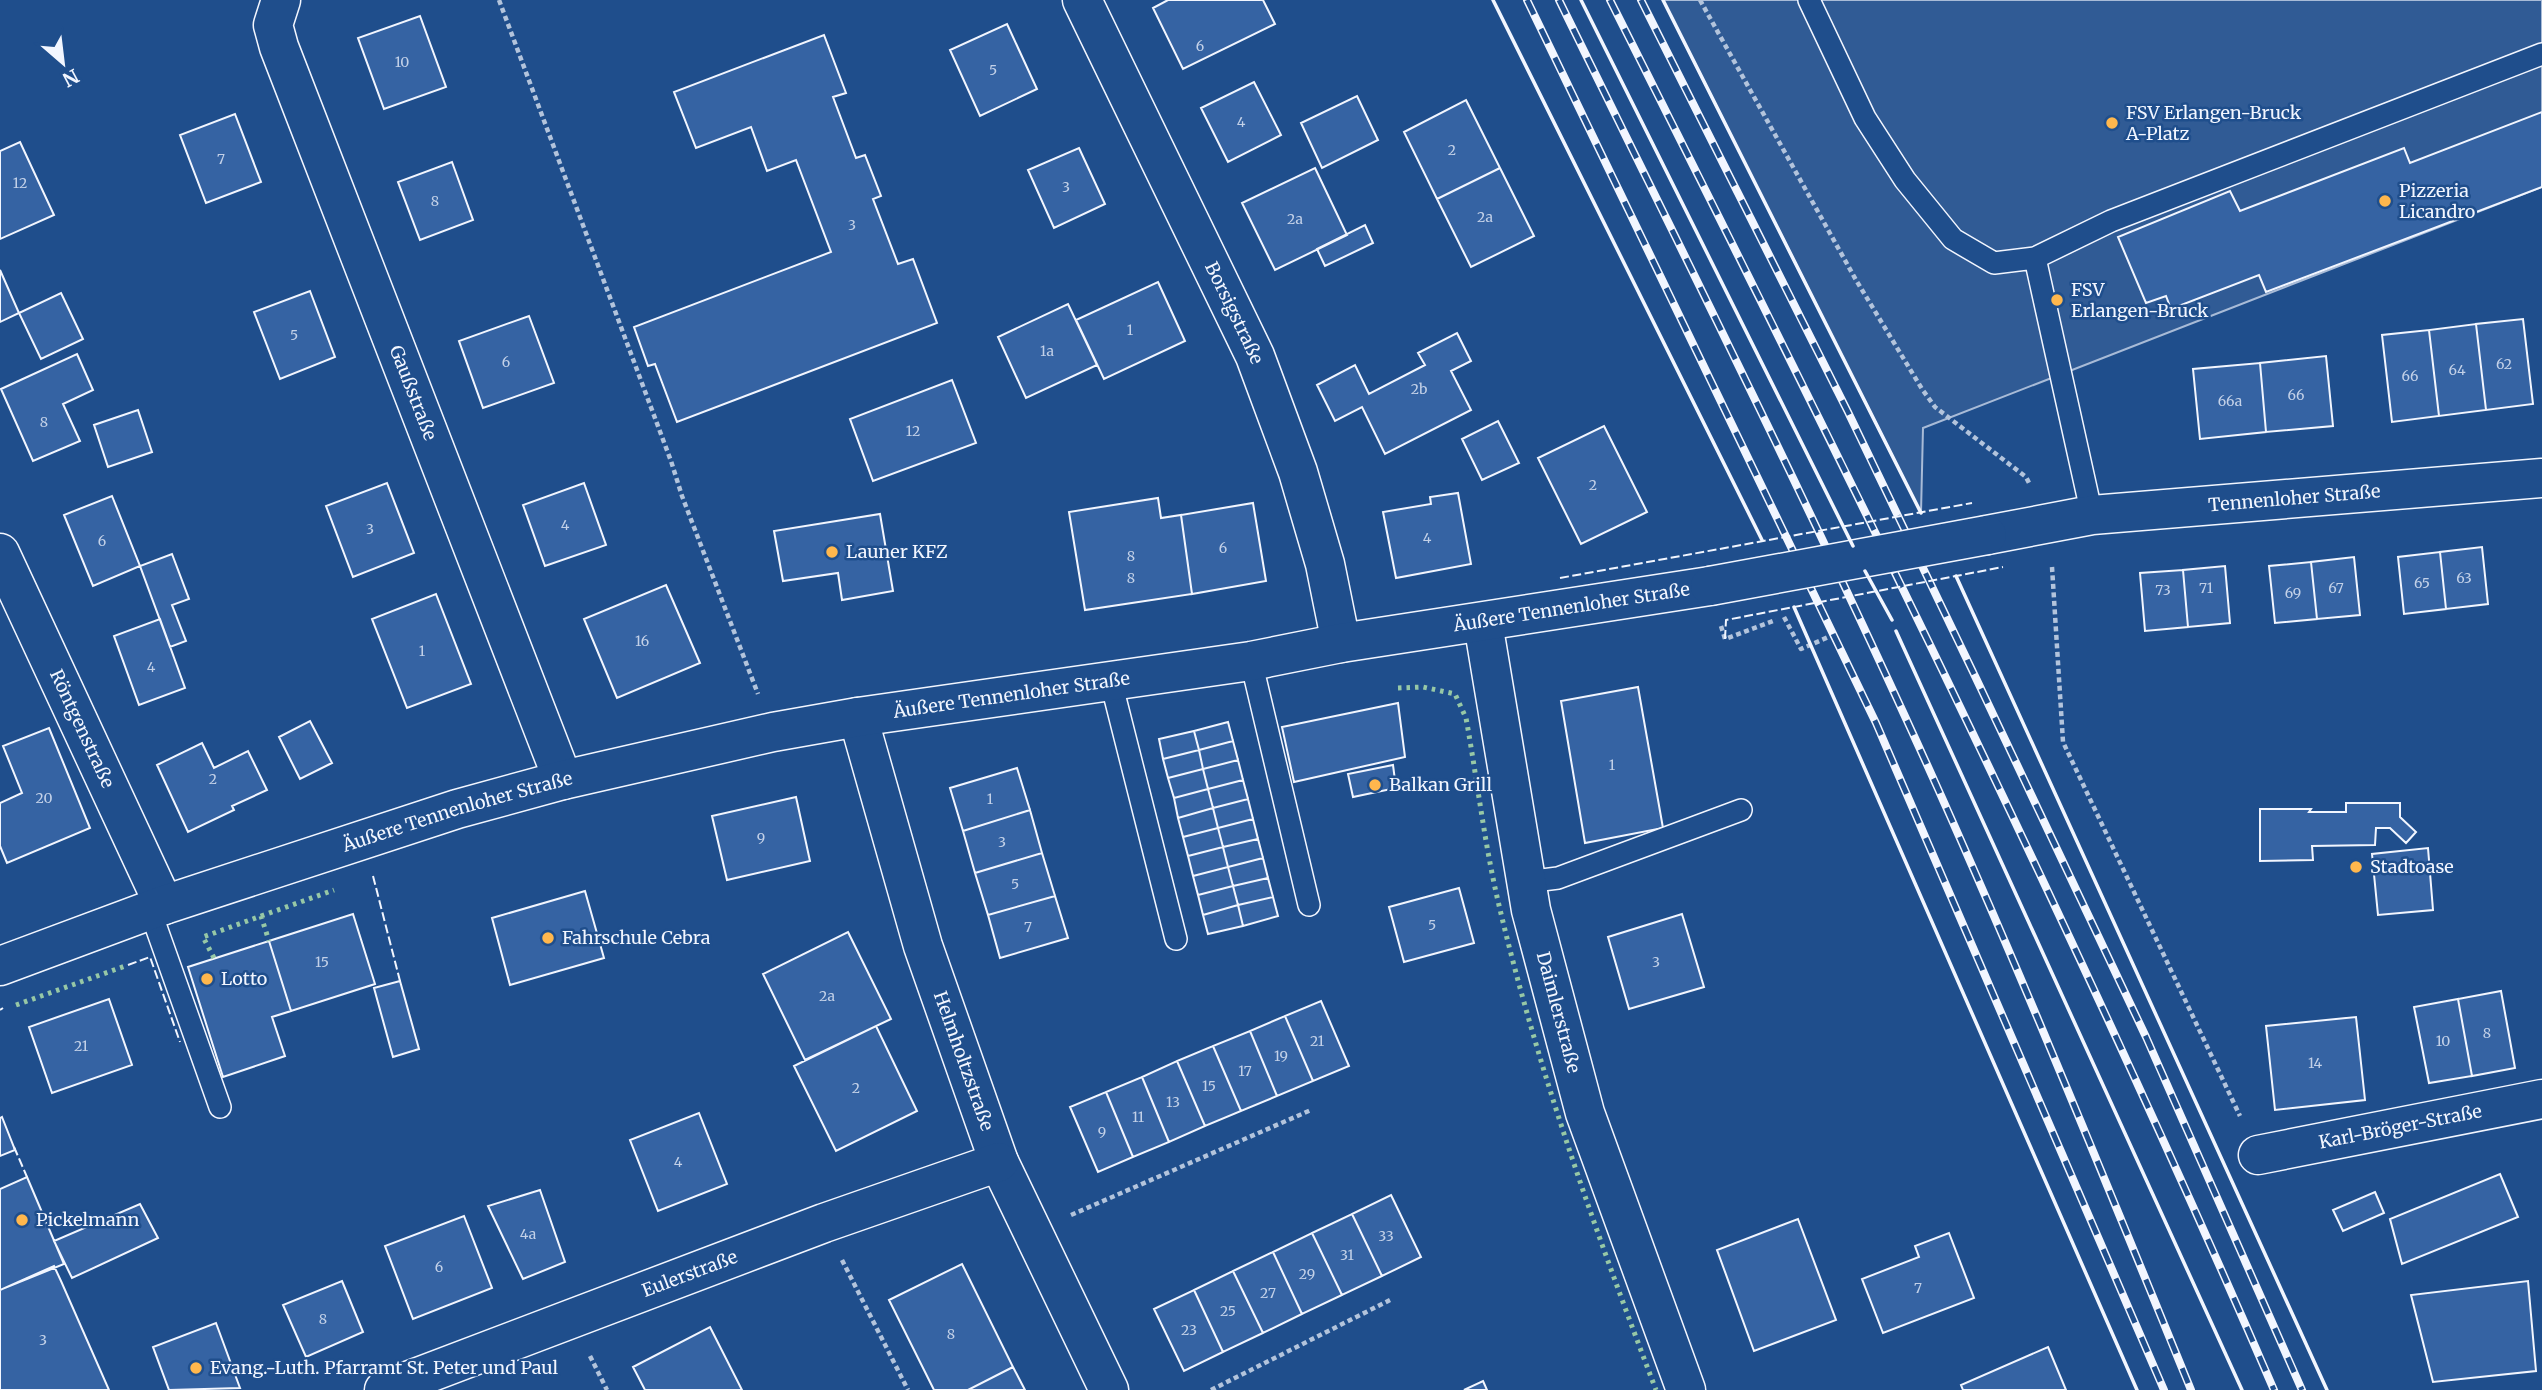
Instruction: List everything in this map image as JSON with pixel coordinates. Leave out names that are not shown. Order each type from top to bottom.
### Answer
[{"type":"street","name":"Borsigstraße","points":[[1082,0],[1255,356],[1298,472],[1325,564],[1341,643]]},
{"type":"street","name":"Gaußstraße","points":[[279,3],[273,25],[279,47],[563,780]]},
{"type":"street","name":"Tennenloher Straße","points":[[2049,523],[2092,515],[2542,478]]},
{"type":"street","name":"Äußere Tennenloher Straße","points":[[0,966],[157,908],[457,809],[563,780],[773,732],[858,717],[1251,661],[1341,643],[1710,586],[2049,523]]},
{"type":"street","name":"Röntgenstraße","points":[[0,553],[157,908]]},
{"type":"street","name":"Daimlerstraße","points":[[1483,623],[1531,910],[1585,1113],[1686,1390]]},
{"type":"street","name":"Helmholtzstraße","points":[[858,717],[923,946],[999,1161],[1109,1390]]},
{"type":"street","name":"Karl-Bröger-Straße","points":[[2258,1155],[2542,1099]]},
{"type":"street","name":"Eulerstraße","points":[[384,1390],[824,1223],[999,1161]]},
{"type":"lane","points":[[1809,0],[1865,118],[1905,180],[1953,239],[1994,263],[2035,258],[2111,221],[2542,54]]},
{"type":"lane","points":[[2035,258],[2092,515]]},
{"type":"lane","points":[[1251,661],[1309,905]]},
{"type":"lane","points":[[1111,682],[1176,939]]},
{"type":"lane","points":[[1526,882],[1558,878],[1741,810]]},
{"type":"lane","points":[[157,908],[220,1107]]},
{"type":"path","points":[[499,0],[682,496],[773,732]]},
{"type":"path","points":[[1700,0],[1856,280],[1922,389],[1935,407],[2026,477],[2049,523],[2063,742],[2258,1155]]},
{"type":"path","points":[[1725,639],[1786,617],[1801,649],[1833,635]]},
{"type":"path","points":[[1032,1232],[1311,1110]]},
{"type":"path","points":[[824,1223],[908,1390]]},
{"type":"path","points":[[1211,1390],[1390,1300]]},
{"type":"path","points":[[595,1365],[607,1390]]},
{"type":"shaded area","name":"FSV Erlangen-Bruck","points":[[1663,0],[2542,0],[2542,187],[1923,428],[1921,513]]},
{"type":"building","points":[[1168,0],[1263,0],[1275,24],[1183,69],[1153,8]]},
{"type":"building","points":[[420,16],[446,87],[384,109],[358,38]]},
{"type":"building","points":[[1007,24],[1037,89],[980,116],[950,50]]},
{"type":"building","points":[[824,35],[846,93],[833,97],[856,158],[865,155],[881,196],[873,199],[898,264],[913,259],[937,323],[677,422],[655,364],[648,366],[634,327],[831,252],[796,160],[767,171],[751,127],[696,148],[674,92]]},
{"type":"building","points":[[1254,82],[1281,135],[1228,162],[1201,108]]},
{"type":"building","points":[[1357,96],[1378,140],[1322,168],[1301,123]]},
{"type":"building","points":[[1466,100],[1500,168],[1437,199],[1404,132]]},
{"type":"building","name":"Pizzeria Licandro","points":[[2542,112],[2542,187],[2266,292],[2259,275],[2171,309],[2166,296],[2146,303],[2118,237],[2230,191],[2240,211],[2404,148],[2410,163]]},
{"type":"building","points":[[235,114],[261,182],[206,203],[180,135]]},
{"type":"building","points":[[20,142],[54,215],[0,239],[0,151]]},
{"type":"building","points":[[1079,148],[1105,204],[1054,228],[1028,170]]},
{"type":"building","points":[[452,162],[473,220],[420,240],[398,182]]},
{"type":"building","points":[[1315,168],[1347,235],[1275,270],[1242,203]]},
{"type":"building","points":[[1500,168],[1534,236],[1471,267],[1437,199]]},
{"type":"building","points":[[1365,225],[1373,243],[1325,266],[1317,249]]},
{"type":"building","points":[[0,270],[19,313],[0,322]]},
{"type":"building","points":[[1158,282],[1185,341],[1104,379],[1076,320]]},
{"type":"building","points":[[310,291],[335,357],[280,379],[254,312]]},
{"type":"building","points":[[61,293],[83,339],[41,359],[19,313]]},
{"type":"building","points":[[1068,304],[1097,365],[1026,398],[998,337]]},
{"type":"building","points":[[529,316],[554,383],[483,408],[459,341]]},
{"type":"building","points":[[2523,319],[2533,404],[2486,410],[2476,324]]},
{"type":"building","points":[[2476,324],[2486,410],[2439,416],[2429,330]]},
{"type":"building","points":[[2429,330],[2439,416],[2392,422],[2382,335]]},
{"type":"building","points":[[1457,333],[1471,361],[1451,371],[1471,410],[1385,454],[1362,407],[1335,421],[1317,385],[1355,365],[1369,394],[1425,365],[1418,353]]},
{"type":"building","points":[[77,354],[93,390],[63,404],[80,441],[33,461],[1,389]]},
{"type":"building","points":[[2326,356],[2333,426],[2266,432],[2260,363]]},
{"type":"building","points":[[2260,363],[2266,432],[2200,439],[2193,369]]},
{"type":"building","points":[[952,380],[976,443],[873,481],[850,419]]},
{"type":"building","points":[[138,410],[152,452],[108,467],[94,425]]},
{"type":"building","points":[[1498,421],[1519,463],[1482,480],[1462,439]]},
{"type":"building","points":[[1604,426],[1647,512],[1581,544],[1538,458]]},
{"type":"building","points":[[387,483],[414,553],[353,577],[326,506]]},
{"type":"building","points":[[584,483],[606,545],[545,566],[523,505]]},
{"type":"building","points":[[1458,493],[1471,564],[1396,578],[1383,512],[1431,504],[1430,497]]},
{"type":"building","points":[[112,496],[140,566],[93,586],[64,515]]},
{"type":"building","points":[[1158,498],[1161,518],[1181,515],[1192,594],[1085,610],[1069,512]]},
{"type":"building","points":[[1253,503],[1266,581],[1192,594],[1181,515]]},
{"type":"building","name":"Launer KFZ","points":[[880,514],[893,591],[842,600],[838,573],[783,581],[774,531]]},
{"type":"building","points":[[2482,547],[2488,604],[2446,609],[2440,552]]},
{"type":"building","points":[[2440,552],[2446,609],[2404,614],[2398,557]]},
{"type":"building","points":[[172,554],[189,599],[172,605],[186,641],[170,647],[140,566]]},
{"type":"building","points":[[2354,557],[2360,615],[2317,619],[2311,562]]},
{"type":"building","points":[[2311,562],[2317,619],[2275,623],[2269,566]]},
{"type":"building","points":[[2225,566],[2230,623],[2188,627],[2183,570]]},
{"type":"building","points":[[2183,570],[2188,627],[2145,631],[2140,573]]},
{"type":"building","points":[[666,585],[700,663],[617,698],[584,619]]},
{"type":"building","points":[[436,594],[471,684],[407,708],[372,619]]},
{"type":"building","points":[[160,619],[185,688],[139,705],[114,636]]},
{"type":"building","points":[[1638,687],[1663,828],[1585,843],[1561,701]]},
{"type":"building","points":[[1398,703],[1405,757],[1294,782],[1282,727]]},
{"type":"building","points":[[310,721],[332,763],[300,779],[279,737]]},
{"type":"building","points":[[1228,722],[1233,741],[1199,750],[1194,731]]},
{"type":"building","points":[[49,728],[90,828],[7,863],[0,846],[0,803],[22,793],[3,746]]},
{"type":"building","points":[[1194,731],[1199,750],[1163,759],[1159,739]]},
{"type":"building","points":[[1233,741],[1238,760],[1203,769],[1199,750]]},
{"type":"building","points":[[202,743],[214,768],[248,751],[267,790],[232,806],[234,810],[188,832],[157,765]]},
{"type":"building","points":[[1199,750],[1203,769],[1168,778],[1163,759]]},
{"type":"building","points":[[1238,760],[1243,780],[1208,789],[1203,769]]},
{"type":"building","points":[[1393,765],[1396,788],[1353,797],[1348,774]]},
{"type":"building","points":[[1017,768],[1030,810],[963,831],[950,788]]},
{"type":"building","points":[[1203,769],[1208,789],[1174,798],[1168,778]]},
{"type":"building","points":[[1243,780],[1248,799],[1213,808],[1208,789]]},
{"type":"building","points":[[1208,789],[1213,808],[1178,818],[1174,798]]},
{"type":"building","points":[[796,797],[810,861],[727,880],[712,816]]},
{"type":"building","points":[[1248,799],[1253,819],[1218,828],[1213,808]]},
{"type":"building","points":[[2346,803],[2400,803],[2400,817],[2416,832],[2406,843],[2390,828],[2376,828],[2375,845],[2312,846],[2313,860],[2260,861],[2260,809],[2346,812]]},
{"type":"building","points":[[1213,808],[1218,828],[1183,837],[1178,818]]},
{"type":"building","points":[[1030,810],[1042,853],[975,873],[963,831]]},
{"type":"building","points":[[1253,819],[1258,839],[1223,847],[1218,828]]},
{"type":"building","points":[[1218,828],[1223,847],[1188,856],[1183,837]]},
{"type":"building","points":[[1258,839],[1263,858],[1228,867],[1223,847]]},
{"type":"building","points":[[1223,847],[1228,867],[1193,876],[1188,856]]},
{"type":"building","points":[[2428,848],[2433,910],[2378,915],[2372,854]]},
{"type":"building","points":[[1042,853],[1055,896],[988,915],[975,873]]},
{"type":"building","points":[[1263,858],[1268,878],[1233,886],[1228,867]]},
{"type":"building","points":[[1228,867],[1233,886],[1198,895],[1193,876]]},
{"type":"building","points":[[1268,878],[1273,897],[1238,905],[1233,886]]},
{"type":"building","points":[[1233,886],[1238,905],[1203,915],[1198,895]]},
{"type":"building","points":[[1459,888],[1474,943],[1404,962],[1389,907]]},
{"type":"building","name":"Fahrschule Cebra","points":[[585,891],[604,958],[510,985],[492,918]]},
{"type":"building","points":[[1055,896],[1068,938],[1000,958],[988,915]]},
{"type":"building","points":[[1273,897],[1278,916],[1243,926],[1238,905]]},
{"type":"building","points":[[1238,905],[1243,926],[1208,934],[1203,915]]},
{"type":"building","points":[[353,914],[375,984],[291,1011],[269,941]]},
{"type":"building","points":[[1682,914],[1704,987],[1629,1009],[1608,937]]},
{"type":"building","points":[[848,932],[891,1019],[805,1060],[763,974]]},
{"type":"building","points":[[269,941],[291,1011],[272,1017],[285,1056],[223,1077],[188,967]]},
{"type":"building","points":[[400,981],[419,1049],[393,1057],[374,988]]},
{"type":"building","points":[[2501,991],[2515,1068],[2472,1076],[2458,999]]},
{"type":"building","points":[[109,999],[132,1065],[52,1093],[29,1027]]},
{"type":"building","points":[[2458,999],[2472,1076],[2429,1083],[2414,1007]]},
{"type":"building","points":[[1321,1001],[1349,1066],[1313,1081],[1285,1016]]},
{"type":"building","points":[[1285,1016],[1313,1081],[1277,1096],[1250,1031]]},
{"type":"building","points":[[2356,1017],[2365,1100],[2275,1110],[2266,1026]]},
{"type":"building","points":[[876,1026],[917,1111],[836,1151],[794,1066]]},
{"type":"building","points":[[1250,1031],[1277,1096],[1241,1111],[1213,1046]]},
{"type":"building","points":[[1213,1046],[1241,1111],[1205,1126],[1177,1061]]},
{"type":"building","points":[[1177,1061],[1205,1126],[1169,1142],[1142,1077]]},
{"type":"building","points":[[1142,1077],[1169,1142],[1133,1157],[1106,1092]]},
{"type":"building","points":[[1106,1092],[1133,1157],[1098,1172],[1070,1107]]},
{"type":"building","points":[[699,1113],[727,1184],[658,1211],[630,1140]]},
{"type":"building","points":[[2,1117],[15,1150],[0,1156],[0,1118]]},
{"type":"building","points":[[2500,1174],[2518,1217],[2402,1264],[2390,1219]]},
{"type":"building","name":"Pickelmann","points":[[27,1177],[64,1264],[0,1290],[0,1189]]},
{"type":"building","points":[[540,1190],[565,1262],[523,1279],[488,1206]]},
{"type":"building","points":[[2375,1192],[2384,1213],[2343,1231],[2333,1210]]},
{"type":"building","points":[[1391,1195],[1421,1257],[1382,1276],[1352,1214]]},
{"type":"building","points":[[140,1204],[158,1238],[72,1278],[54,1241]]},
{"type":"building","points":[[1352,1214],[1382,1276],[1342,1295],[1312,1233]]},
{"type":"building","points":[[464,1216],[492,1288],[413,1319],[385,1246]]},
{"type":"building","points":[[1798,1219],[1836,1320],[1754,1351],[1717,1250]]},
{"type":"building","points":[[1312,1233],[1342,1295],[1302,1314],[1273,1252]]},
{"type":"building","points":[[1949,1233],[1974,1298],[1883,1333],[1862,1279],[1919,1257],[1915,1246]]},
{"type":"building","points":[[1273,1252],[1302,1314],[1263,1333],[1233,1271]]},
{"type":"building","points":[[962,1264],[1013,1367],[968,1390],[934,1390],[889,1300]]},
{"type":"building","points":[[54,1266],[109,1390],[0,1390],[0,1290]]},
{"type":"building","points":[[1233,1271],[1263,1333],[1223,1352],[1194,1290]]},
{"type":"building","points":[[342,1281],[363,1332],[306,1357],[283,1305]]},
{"type":"building","points":[[2528,1281],[2536,1371],[2433,1382],[2411,1295]]},
{"type":"building","points":[[1194,1290],[1223,1352],[1184,1371],[1154,1309]]},
{"type":"building","name":"Evang.-Luth. Pfarramt St. Peter und Paul","points":[[216,1323],[240,1388],[169,1390],[153,1347]]},
{"type":"building","points":[[710,1327],[742,1390],[645,1390],[633,1367]]},
{"type":"building","points":[[2048,1347],[2066,1390],[1963,1390],[1961,1385]]},
{"type":"building","points":[[1013,1367],[1025,1390],[968,1390]]},
{"type":"building","points":[[1483,1381],[1487,1390],[1464,1390]]},
{"type":"railway","points":[[1527,0],[1876,723],[2164,1390]]},
{"type":"railway","points":[[1559,0],[1776,444],[1941,796],[2051,1050],[2191,1390]]},
{"type":"railway","points":[[1610,0],[1952,690],[2117,1039],[2274,1390]]},
{"type":"railway","points":[[1641,0],[1848,412],[1974,674],[2146,1037],[2302,1390]]},
{"type":"hedge","points":[[1398,688],[1423,687],[1455,694],[1466,718],[1493,878],[1513,963],[1549,1087],[1589,1209],[1656,1390]]},
{"type":"hedge","points":[[261,916],[334,890]]},
{"type":"hedge","points":[[214,958],[203,937],[261,916],[269,941]]},
{"type":"hedge","points":[[16,1005],[128,965]]},
{"type":"fence","points":[[1560,578],[1972,503]]},
{"type":"fence","points":[[1725,639],[1726,620],[2003,567]]},
{"type":"fence","points":[[373,876],[400,981]]},
{"type":"fence","points":[[128,965],[150,957],[180,1042]]},
{"type":"fence","points":[[14,1147],[27,1177]]},
{"type":"wall","points":[[1493,0],[1762,540]]},
{"type":"wall","points":[[1581,0],[1853,546]]},
{"type":"wall","points":[[1663,0],[1921,513]]},
{"type":"wall","points":[[1865,571],[1892,620]]},
{"type":"wall","points":[[1956,576],[2327,1390]]},
{"type":"wall","points":[[1794,607],[2137,1390]]},
{"type":"wall","points":[[1896,631],[2242,1390]]},
{"type":"place","name":"FSV Erlangen-Bruck A-Platz","points":[[2112,123]]},
{"type":"place","name":"Pizzeria Licandro","points":[[2385,201]]},
{"type":"place","name":"FSV Erlangen-Bruck","points":[[2057,300]]},
{"type":"place","name":"Launer KFZ","points":[[832,552]]},
{"type":"place","name":"Balkan Grill","points":[[1375,785]]},
{"type":"place","name":"Stadtoase","points":[[2356,867]]},
{"type":"place","name":"Fahrschule Cebra","points":[[548,938]]},
{"type":"place","name":"Lotto","points":[[207,979]]},
{"type":"place","name":"Pickelmann","points":[[22,1220]]},
{"type":"place","name":"Evang.-Luth. Pfarramt St. Peter und Paul","points":[[196,1368]]}]
